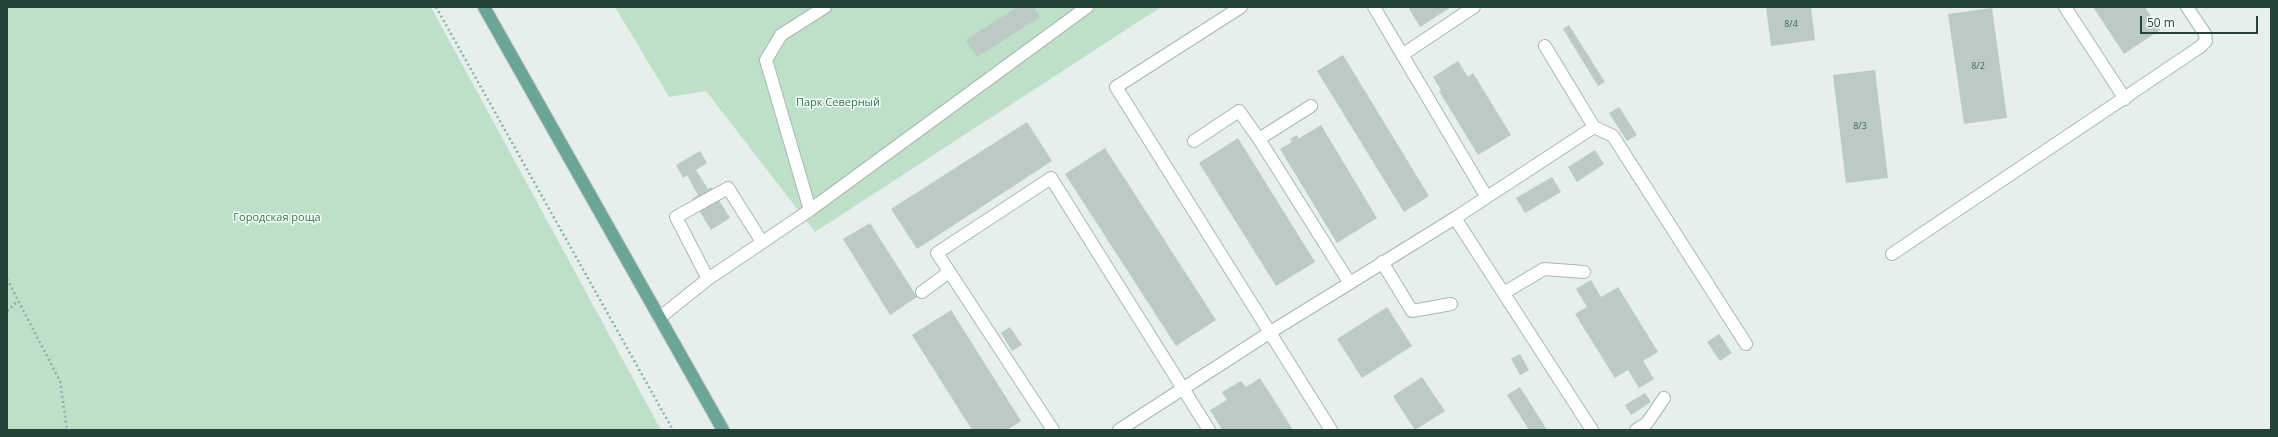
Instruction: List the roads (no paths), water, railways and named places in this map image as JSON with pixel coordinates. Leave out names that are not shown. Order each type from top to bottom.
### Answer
[{"type":"main road","points":[[484,7],[723,430]]},
{"type":"lane","points":[[810,210],[766,60],[781,35],[824,7]]},
{"type":"lane","points":[[659,318],[708,279],[810,210],[1087,7]]},
{"type":"lane","points":[[1241,7],[1116,87],[1331,430]]},
{"type":"lane","points":[[1374,7],[1486,196]]},
{"type":"lane","points":[[1402,55],[1474,7]]},
{"type":"lane","points":[[2065,7],[2125,99]]},
{"type":"lane","points":[[1892,254],[2187,58],[2206,41],[2205,34],[2186,7]]},
{"type":"lane","points":[[1545,46],[1594,127],[1613,136],[1746,344]]},
{"type":"lane","points":[[1259,139],[1311,106]]},
{"type":"lane","points":[[1194,141],[1239,111],[1259,139],[1349,282]]},
{"type":"lane","points":[[1118,430],[1349,282],[1455,218],[1486,196],[1594,127]]},
{"type":"lane","points":[[1053,430],[936,253],[1051,178],[1209,430]]},
{"type":"lane","points":[[708,279],[676,217],[728,188],[762,242]]},
{"type":"lane","points":[[1455,218],[1592,430]]},
{"type":"lane","points":[[1382,262],[1412,311],[1451,304]]},
{"type":"lane","points":[[1507,291],[1544,269],[1584,272]]},
{"type":"lane","points":[[922,292],[949,272]]},
{"type":"lane","points":[[1636,430],[1647,423],[1664,398]]},
{"type":"park label","name":"Парк Северный","points":[[838,103]]},
{"type":"park label","name":"Городская роща","points":[[277,218]]}]
